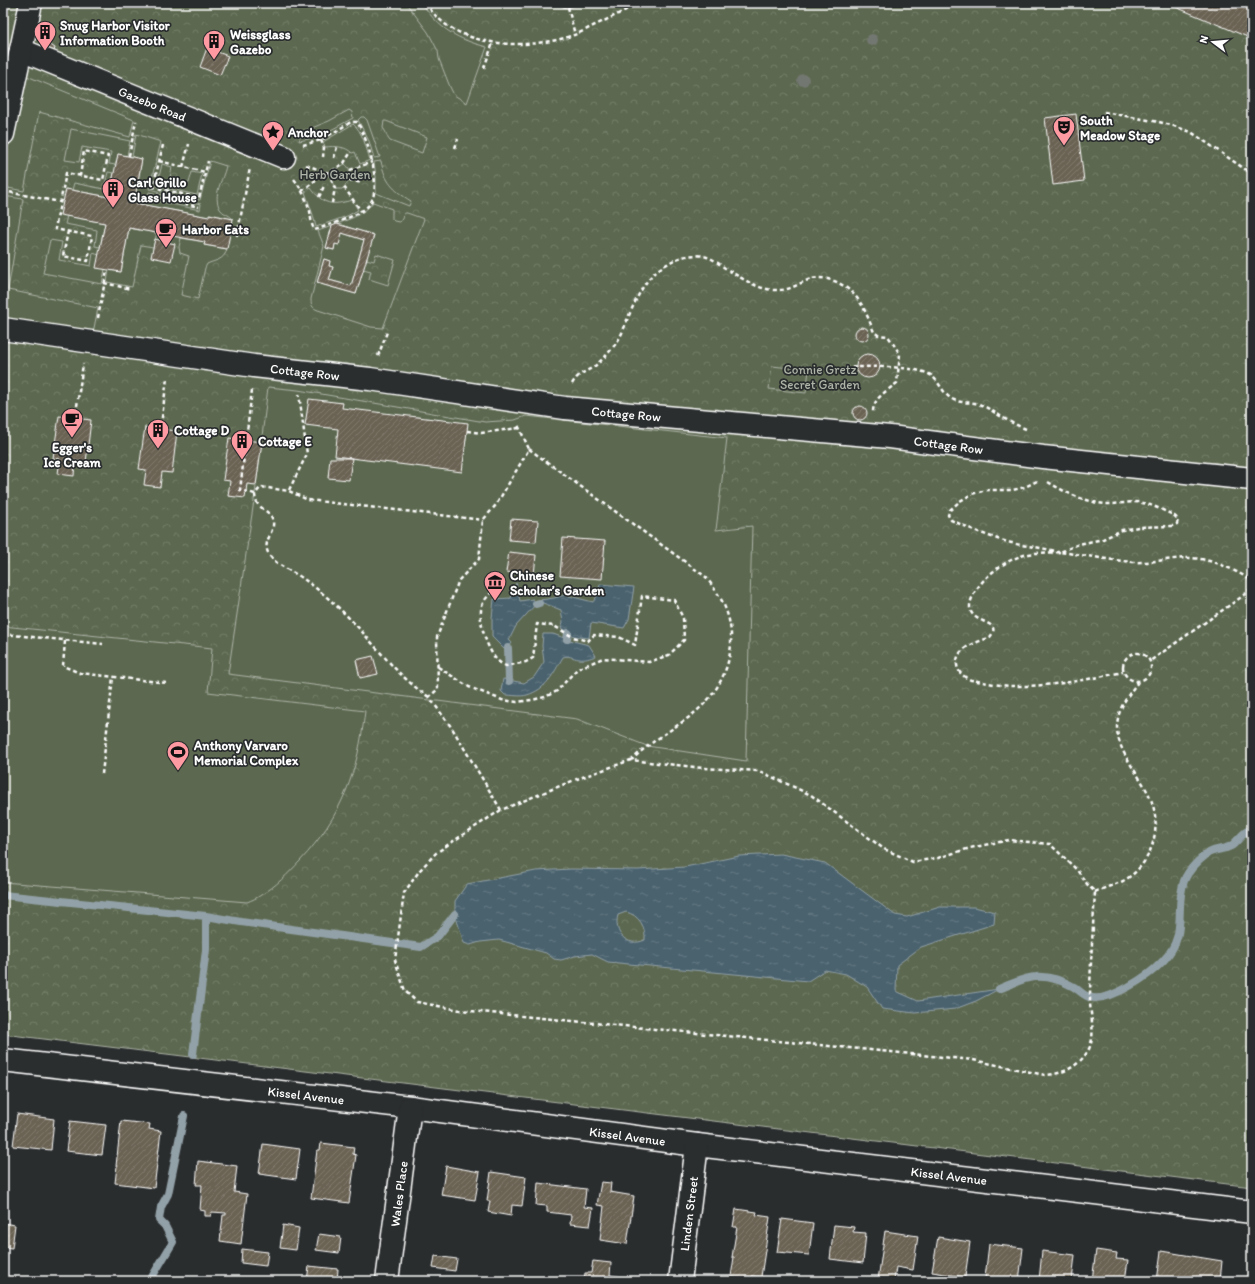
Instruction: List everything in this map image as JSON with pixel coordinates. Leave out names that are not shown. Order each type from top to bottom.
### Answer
[{"type":"street","points":[[3,134],[31,3]]},
{"type":"street","name":"Gazebo Road","points":[[21,50],[294,160]]},
{"type":"street","name":"Cottage Row","points":[[3,329],[254,366],[370,379],[565,408],[872,435],[1043,457],[1252,479]]},
{"type":"street","name":"Kissel Avenue","points":[[3,1060],[410,1107],[697,1145],[1252,1212]]},
{"type":"street","name":"Wales Place","points":[[387,1281],[410,1107]]},
{"type":"street","name":"Linden Street","points":[[680,1281],[697,1145]]},
{"type":"path","points":[[426,3],[442,22],[475,39],[524,44],[552,41],[574,35],[639,3]]},
{"type":"path","points":[[556,3],[568,7],[576,3]]},
{"type":"path","points":[[568,7],[574,35]]},
{"type":"path","points":[[484,68],[493,42]]},
{"type":"path","points":[[1104,112],[1159,122],[1191,132],[1252,174]]},
{"type":"path","points":[[129,156],[136,117]]},
{"type":"path","points":[[351,122],[355,122],[358,124],[369,149],[372,162],[374,194],[370,205],[347,218],[314,230],[294,160],[321,140],[351,122]]},
{"type":"path","points":[[183,167],[190,138]]},
{"type":"path","points":[[454,148],[458,139]]},
{"type":"path","points":[[321,140],[324,148],[324,158]]},
{"type":"path","points":[[163,145],[153,187],[199,198],[208,161]]},
{"type":"path","points":[[334,158],[337,147]]},
{"type":"path","points":[[68,231],[63,256],[88,261],[92,236],[68,231],[55,229],[60,202],[66,173],[80,176],[103,180],[108,156],[84,151],[80,176]]},
{"type":"path","points":[[329,173],[344,163],[351,152]]},
{"type":"path","points":[[294,160],[329,173],[335,189],[332,204]]},
{"type":"path","points":[[159,161],[205,172]]},
{"type":"path","points":[[237,236],[251,161]]},
{"type":"path","points":[[350,170],[372,162]]},
{"type":"path","points":[[302,191],[316,180]]},
{"type":"path","points":[[349,180],[362,183]]},
{"type":"path","points":[[319,197],[324,186]]},
{"type":"path","points":[[344,187],[361,211]]},
{"type":"path","points":[[3,191],[60,202]]},
{"type":"path","points":[[174,201],[176,193]]},
{"type":"path","points":[[150,196],[199,207]]},
{"type":"path","points":[[565,408],[574,379],[579,374],[596,365],[615,345],[622,334],[641,291],[650,276],[660,268],[676,259],[697,255],[716,261],[752,284],[768,290],[792,288],[810,280],[820,278],[832,280],[851,291],[861,303],[874,332],[878,335],[888,336],[900,354],[897,382],[875,402],[873,406],[872,435]]},
{"type":"path","points":[[94,342],[107,270]]},
{"type":"path","points":[[104,283],[131,289]]},
{"type":"path","points":[[76,413],[83,363]]},
{"type":"path","points":[[254,366],[254,378],[240,490],[255,494]]},
{"type":"path","points":[[845,368],[857,366],[899,368],[930,374],[948,396],[954,400],[962,403],[977,403],[982,405],[1007,420],[1028,430],[1035,437],[1043,457],[1041,478]]},
{"type":"path","points":[[161,425],[167,374]]},
{"type":"path","points":[[289,490],[307,454],[298,390]]},
{"type":"path","points":[[519,402],[515,420],[529,449],[706,577],[724,604],[729,619],[731,635],[727,667],[721,682],[712,696],[701,708],[631,760],[577,779],[501,810],[436,853],[420,870],[404,893],[395,960],[405,991],[417,1002],[460,1010],[973,1060],[1045,1075],[1055,1074],[1070,1069],[1082,1059],[1088,1050],[1092,1040],[1093,1029],[1090,1003],[1095,892],[1077,870],[1050,844],[1009,840],[970,848],[938,858],[913,862],[884,849],[811,795],[759,771],[704,768],[631,760]]},
{"type":"path","points":[[467,431],[481,433],[519,428]]},
{"type":"path","points":[[429,697],[438,689],[437,637],[459,580],[479,559],[483,520],[496,505],[529,449]]},
{"type":"path","points":[[1041,478],[1063,491],[1079,498],[1106,504],[1135,502],[1147,504],[1177,517],[1177,524],[1172,526],[1138,527],[1122,530],[1104,539],[1079,544],[1060,552],[1028,554],[1004,563],[984,580],[972,598],[970,606],[971,613],[975,618],[989,623],[993,629],[993,634],[990,637],[962,650],[958,655],[956,662],[957,669],[965,678],[971,680],[1009,686],[1040,686],[1076,682],[1123,672]]},
{"type":"path","points":[[1041,478],[1025,487],[1013,490],[986,490],[972,494],[960,501],[950,510],[948,515],[951,520],[994,538],[1015,544],[1132,562],[1154,562],[1191,558],[1230,568],[1250,580],[1252,584],[1251,588],[1240,598],[1150,661]]},
{"type":"path","points":[[255,494],[261,487],[289,490],[308,500],[483,520]]},
{"type":"path","points":[[255,494],[257,503],[271,516],[273,523],[272,532],[266,543],[270,556],[275,561],[305,580],[345,614],[392,666],[415,688],[429,697],[452,728],[501,810]]},
{"type":"path","points":[[438,666],[469,687],[502,700],[517,702],[545,697],[557,691],[578,669],[603,658],[649,662],[669,655],[684,640],[683,618],[674,600],[642,596],[635,645],[619,637],[594,635],[588,641],[573,637],[554,626],[537,624],[533,658],[526,662],[506,666],[498,661],[490,649],[481,620],[480,610],[485,600],[492,592]]},
{"type":"path","points":[[3,634],[103,644]]},
{"type":"path","points":[[65,641],[63,666],[80,673],[167,683]]},
{"type":"path","points":[[1095,892],[1123,880],[1134,872],[1144,862],[1151,849],[1155,835],[1156,821],[1154,807],[1149,794],[1123,752],[1119,741],[1117,728],[1118,715],[1123,702],[1138,682],[1146,678],[1151,670],[1150,661],[1143,654],[1134,653],[1129,655],[1123,663],[1123,672],[1129,680],[1138,682]]},
{"type":"path","points":[[102,774],[113,677]]},
{"type":"green space","points":[[3,3],[1252,3],[1252,1187],[3,1034]]},
{"type":"green space","points":[[406,3],[422,3],[442,27],[467,41],[487,47],[467,103],[454,95],[439,59],[438,51],[428,32]]},
{"type":"green space","points":[[22,74],[134,120],[130,137],[39,112],[24,191],[3,187],[3,171]]},
{"type":"green space","points":[[349,110],[352,112],[353,118],[318,137],[299,141],[302,132],[329,121]]},
{"type":"green space","points":[[361,117],[364,117],[367,120],[380,157],[374,158],[369,141],[358,120]]},
{"type":"green space","points":[[384,121],[427,137],[422,153],[390,141],[383,128]]},
{"type":"green space","points":[[353,124],[362,135],[370,160],[360,164],[355,152],[352,153],[340,147],[325,147],[323,142]]},
{"type":"green space","points":[[71,129],[130,141],[127,156],[118,154],[116,165],[109,164],[111,152],[82,147],[79,162],[65,160]]},
{"type":"green space","points":[[136,134],[161,142],[149,189],[173,195],[172,197],[149,192],[147,199],[200,210],[201,204],[177,199],[178,196],[200,200],[210,161],[226,166],[217,198],[221,211],[233,219],[210,214],[209,217],[134,203],[142,159],[132,157]]},
{"type":"green space","points":[[381,161],[385,175],[391,185],[399,193],[411,201],[409,206],[376,193],[374,162]]},
{"type":"green space","points":[[162,164],[172,167],[170,178],[189,183],[192,172],[202,174],[197,195],[157,186]]},
{"type":"green space","name":"Herb Garden","points":[[345,164],[350,173],[349,180],[342,189],[335,189],[330,176],[331,172]]},
{"type":"green space","points":[[108,172],[114,173],[109,197],[72,190],[74,183],[104,189]]},
{"type":"green space","points":[[311,188],[315,194],[328,203],[339,203],[352,200],[358,210],[347,216],[316,227],[305,192]]},
{"type":"green space","points":[[3,196],[23,199],[8,290],[98,308],[93,333],[3,320]]},
{"type":"green space","points":[[373,202],[392,209],[392,219],[394,221],[399,222],[403,219],[404,213],[424,219],[383,328],[371,327],[318,310],[313,307],[311,301],[324,246],[318,231],[332,226],[326,248],[334,250],[335,244],[342,233],[364,240],[351,286],[329,280],[333,267],[329,266],[330,261],[324,259],[317,283],[356,294],[363,269],[371,271],[369,279],[388,285],[395,260],[376,254],[374,261],[366,259],[374,235],[337,224],[362,213]]},
{"type":"green space","points":[[67,216],[105,223],[100,247],[95,246],[97,230],[65,224]]},
{"type":"green space","points":[[129,228],[157,233],[153,247],[141,245],[132,287],[107,282],[109,270],[121,272]]},
{"type":"green space","points":[[181,238],[205,242],[204,245],[227,249],[224,256],[219,260],[207,264],[198,299],[181,295],[189,256],[180,253],[179,247]]},
{"type":"green space","points":[[50,240],[62,242],[59,260],[91,266],[93,253],[99,255],[105,269],[102,284],[43,273]]},
{"type":"green space","points":[[772,366],[809,370],[806,393],[769,389]]},
{"type":"green space","name":"Chinese Scholar’s Garden","points":[[268,387],[298,390],[485,422],[515,420],[526,416],[727,438],[716,530],[752,526],[746,761],[647,746],[577,719],[228,674],[255,494]]},
{"type":"green space","name":"Anthony Varvaro Memorial Complex","points":[[3,626],[212,648],[208,692],[365,711],[358,754],[346,792],[337,810],[315,844],[282,880],[258,897],[247,902],[3,882]]},
{"type":"water","points":[[516,583],[520,601],[533,599],[536,604],[516,626],[509,640],[512,643],[506,651],[492,637],[494,599],[511,598]]},
{"type":"water","points":[[600,584],[634,587],[629,619],[624,628],[591,623],[589,638],[574,636],[561,628],[563,622],[561,610],[543,603],[539,603],[540,600],[565,595],[593,602],[598,595]]},
{"type":"water","points":[[543,634],[553,634],[589,645],[596,656],[588,659],[577,659],[565,656],[549,680],[540,689],[524,696],[505,695],[501,691],[503,679],[524,683],[534,677],[544,662],[542,646]]},
{"type":"water","points":[[781,854],[825,863],[895,915],[907,917],[940,907],[974,907],[995,912],[994,924],[921,947],[897,965],[896,991],[918,1001],[999,989],[976,1001],[955,1009],[915,1013],[882,1009],[867,987],[846,974],[825,970],[808,981],[608,962],[592,954],[575,956],[561,960],[554,959],[546,953],[499,940],[480,942],[470,945],[464,943],[455,914],[455,901],[467,884],[536,871],[571,869],[638,870],[685,867],[739,856]],"holes":[[[626,912],[641,922],[645,940],[632,942],[627,940],[620,933],[617,922],[618,915]]]},
{"type":"building","points":[[1166,3],[1252,3],[1252,32],[1250,38]]},
{"type":"building","name":"Snug Harbor Visitor Information Booth","points":[[43,40],[55,48],[50,62],[35,56]]},
{"type":"building","name":"Weissglass Gazebo","points":[[207,48],[228,56],[220,75],[200,67]]},
{"type":"building","name":"South Meadow Stage","points":[[1076,114],[1084,181],[1053,185],[1045,118]]},
{"type":"building","name":"Carl Grillo Glass House","points":[[118,154],[142,159],[134,203],[209,217],[209,214],[233,219],[227,249],[204,245],[205,242],[129,228],[121,272],[96,268],[105,223],[60,215],[66,189],[109,197]]},
{"type":"building","points":[[337,224],[374,235],[356,294],[317,283],[324,259],[330,261],[329,266],[333,267],[329,280],[351,286],[364,240],[342,233],[339,245],[335,244],[334,250],[326,248],[332,226]]},
{"type":"building","points":[[155,239],[175,244],[171,261],[151,257]]},
{"type":"building","points":[[862,327],[867,329],[869,334],[867,339],[862,341],[857,339],[855,334],[857,329]]},
{"type":"building","points":[[868,354],[877,357],[880,366],[877,375],[868,378],[859,375],[856,366],[859,357]]},
{"type":"building","points":[[309,399],[343,403],[342,408],[468,423],[462,472],[335,456],[338,429],[305,425]]},
{"type":"building","points":[[860,406],[865,408],[867,413],[865,418],[860,420],[855,418],[853,413],[855,408]]},
{"type":"building","points":[[3,408],[7,409],[3,436]]},
{"type":"building","name":"Egger's Ice Cream","points":[[59,416],[91,420],[86,462],[75,461],[74,476],[58,474],[60,459],[53,458]]},
{"type":"building","name":"Cottage D","points":[[145,427],[177,431],[172,473],[162,472],[160,487],[144,485],[146,470],[139,469]]},
{"type":"building","name":"Cottage E","points":[[229,438],[262,442],[256,485],[247,484],[245,498],[228,496],[230,481],[223,480]]},
{"type":"building","points":[[330,458],[352,458],[349,480],[328,478]]},
{"type":"building","points":[[511,519],[538,521],[536,542],[509,540]]},
{"type":"building","points":[[563,538],[605,541],[602,579],[560,576]]},
{"type":"building","points":[[509,552],[536,555],[534,575],[506,572]]},
{"type":"building","points":[[373,656],[378,674],[360,678],[356,660]]},
{"type":"building","points":[[17,1114],[54,1119],[51,1150],[13,1146]]},
{"type":"building","points":[[70,1121],[106,1125],[102,1155],[66,1151]]},
{"type":"building","points":[[121,1121],[150,1124],[149,1129],[161,1131],[154,1188],[115,1183]]},
{"type":"building","points":[[321,1143],[354,1147],[353,1154],[356,1155],[349,1203],[311,1198],[317,1150],[320,1150]]},
{"type":"building","points":[[263,1144],[300,1149],[296,1179],[259,1174]]},
{"type":"building","points":[[198,1161],[237,1166],[234,1192],[247,1194],[241,1244],[220,1241],[223,1215],[226,1215],[226,1213],[212,1212],[211,1216],[205,1216],[205,1211],[200,1210],[202,1185],[196,1185]]},
{"type":"building","points":[[446,1166],[480,1172],[475,1200],[441,1195]]},
{"type":"building","points":[[491,1172],[526,1177],[522,1206],[512,1205],[511,1216],[488,1212],[490,1201],[487,1201]]},
{"type":"building","points":[[601,1182],[611,1183],[610,1192],[634,1196],[627,1244],[600,1240],[604,1206],[597,1205]]},
{"type":"building","points":[[538,1183],[586,1189],[584,1207],[593,1208],[590,1226],[570,1224],[571,1215],[547,1212],[547,1206],[536,1205]]},
{"type":"building","points":[[736,1209],[757,1212],[756,1215],[770,1217],[761,1277],[752,1276],[752,1280],[731,1277],[734,1257],[732,1257],[737,1227],[733,1227]]},
{"type":"building","points":[[782,1219],[813,1223],[809,1255],[777,1252]]},
{"type":"building","points":[[3,1223],[15,1225],[12,1248],[3,1247]]},
{"type":"building","points":[[283,1225],[299,1228],[296,1250],[280,1248]]},
{"type":"building","points":[[834,1225],[854,1227],[853,1232],[866,1233],[863,1263],[830,1259]]},
{"type":"building","points":[[885,1231],[918,1236],[913,1270],[896,1267],[894,1281],[878,1280]]},
{"type":"building","points":[[319,1234],[341,1237],[339,1253],[316,1250]]},
{"type":"building","points":[[938,1237],[970,1242],[965,1277],[932,1272]]},
{"type":"building","points":[[989,1244],[1023,1248],[1019,1281],[985,1278]]},
{"type":"building","points":[[242,1249],[268,1252],[266,1266],[241,1263]]},
{"type":"building","points":[[1096,1250],[1117,1253],[1116,1259],[1128,1260],[1125,1281],[1092,1281]]},
{"type":"building","points":[[1042,1251],[1075,1255],[1072,1281],[1039,1281]]},
{"type":"building","points":[[1161,1251],[1222,1261],[1220,1281],[1157,1281]]},
{"type":"building","points":[[435,1256],[457,1259],[455,1271],[433,1268]]},
{"type":"building","points":[[593,1261],[611,1263],[610,1275],[623,1277],[623,1281],[584,1281],[585,1273],[591,1273]]},
{"type":"building","points":[[309,1266],[338,1269],[337,1281],[307,1281]]},
{"type":"waterway","points":[[567,639],[568,633]]},
{"type":"waterway","points":[[508,648],[509,681]]},
{"type":"waterway","points":[[999,989],[1027,978],[1046,977],[1056,979],[1074,987],[1089,997],[1097,998],[1107,996],[1128,987],[1149,974],[1163,961],[1171,951],[1176,941],[1180,922],[1181,892],[1184,881],[1191,869],[1208,853],[1231,846],[1243,834],[1252,830]]},
{"type":"waterway","points":[[3,895],[206,916],[421,947],[438,936],[455,914]]},
{"type":"waterway","points":[[193,1054],[206,950],[206,916]]},
{"type":"waterway","points":[[151,1281],[173,1242],[165,1226],[159,1220],[161,1207],[168,1194],[184,1116]]},
{"type":"place","name":"Snug Harbor Visitor Information Booth","points":[[45,52]]},
{"type":"place","name":"Weissglass Gazebo","points":[[214,60]]},
{"type":"place","name":"South Meadow Stage","points":[[1064,146]]},
{"type":"place","name":"Anchor","points":[[273,152]]},
{"type":"place","name":"Carl Grillo Glass House","points":[[113,208]]},
{"type":"place","name":"Harbor Eats","points":[[166,248]]},
{"type":"place","name":"Egger's Ice Cream","points":[[72,438]]},
{"type":"place","name":"Cottage D","points":[[158,450]]},
{"type":"place","name":"Cottage E","points":[[242,460]]},
{"type":"place","name":"Chinese Scholar’s Garden","points":[[495,602]]},
{"type":"place","name":"Anthony Varvaro Memorial Complex","points":[[178,772]]},
{"type":"park label","name":"Connie Gretz Secret Garden","points":[[820,376]]}]
